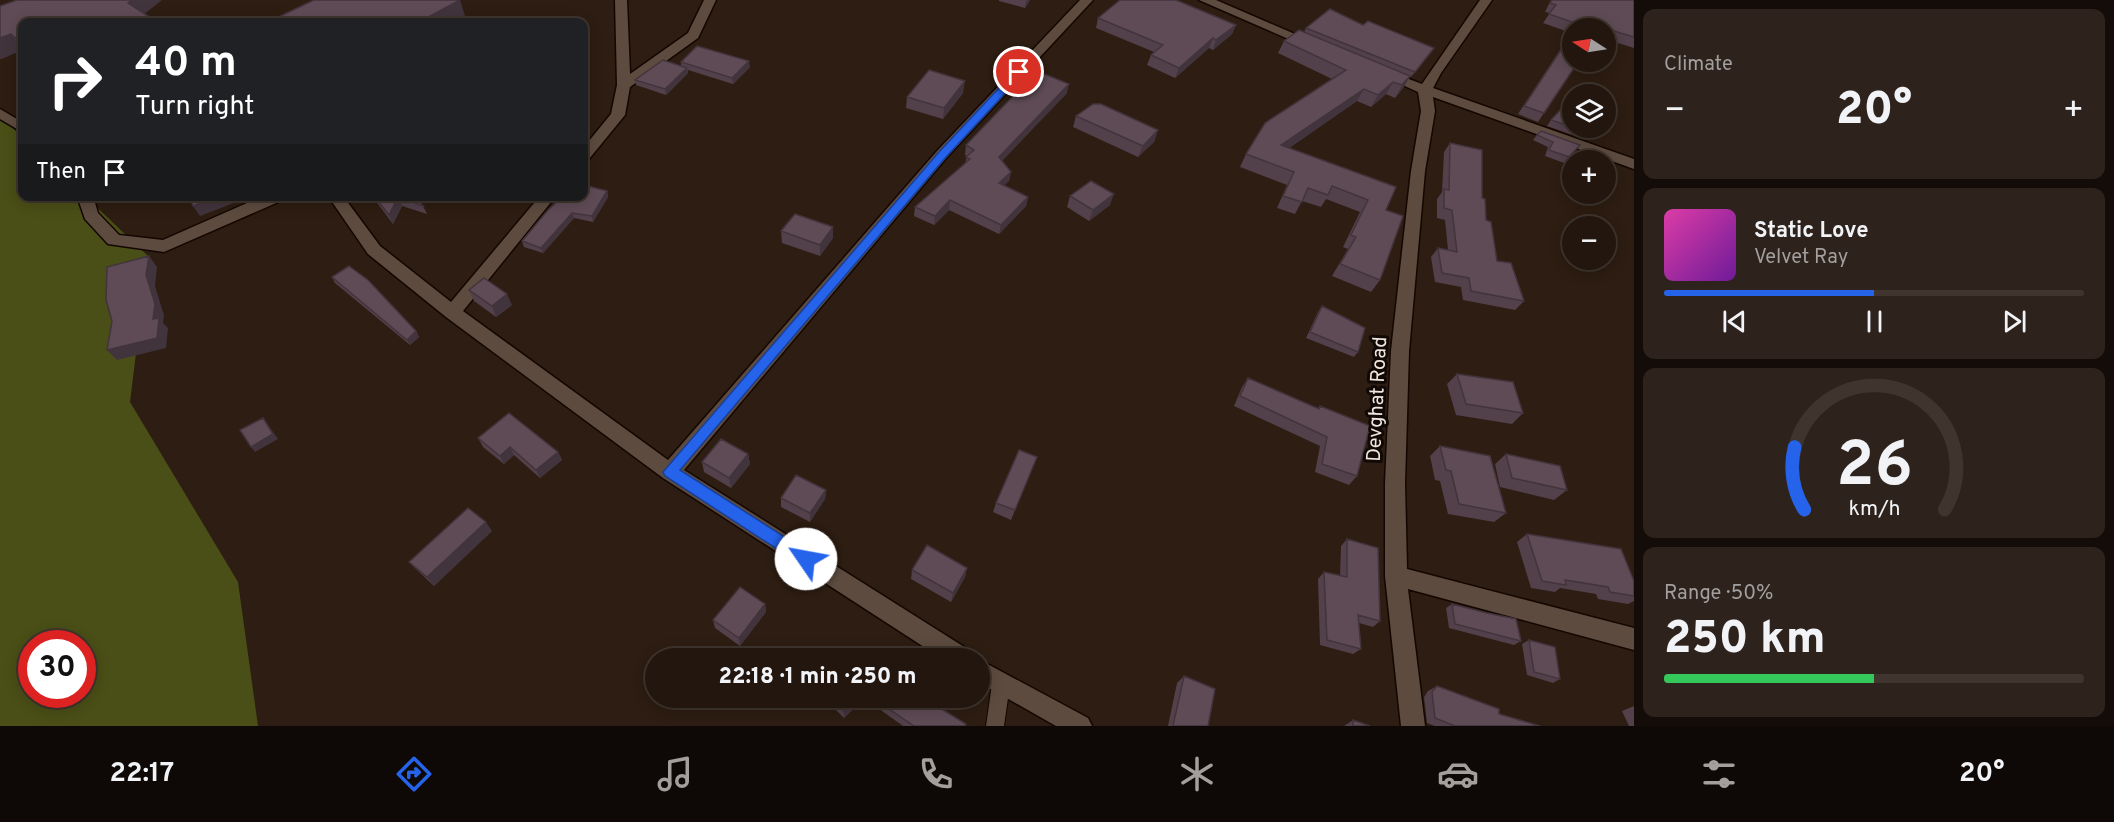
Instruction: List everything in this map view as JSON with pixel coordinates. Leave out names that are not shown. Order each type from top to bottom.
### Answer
[{"type":"street","points":[[588,151],[618,115],[624,85],[621,0]]},
{"type":"street","points":[[624,85],[693,35],[711,0]]},
{"type":"street","points":[[670,472],[942,154],[1087,0]]},
{"type":"street","points":[[1205,0],[1326,50]]},
{"type":"street","points":[[1425,90],[1434,73],[1486,0]]},
{"type":"street","points":[[1370,68],[1425,90],[1634,164]]},
{"type":"street","name":"Devghat Road","points":[[1413,726],[1396,576],[1395,483],[1400,351],[1418,171],[1428,111],[1425,90]]},
{"type":"street","points":[[0,113],[18,125]]},
{"type":"street","points":[[87,201],[91,215],[114,240],[164,246],[267,201]]},
{"type":"street","points":[[339,201],[374,250],[452,312],[670,472],[945,648]]},
{"type":"street","points":[[452,312],[545,201]]},
{"type":"street","points":[[1396,576],[1634,639]]},
{"type":"street","points":[[990,677],[1080,726]]},
{"type":"lane","points":[[995,726],[1001,684]]},
{"type":"green space","points":[[0,116],[18,133],[18,201],[90,201],[148,256],[130,402],[238,582],[258,726],[0,726]]},
{"type":"building","points":[[17,0],[132,0],[128,3],[151,18],[18,18],[18,37],[15,38],[11,34],[0,38],[0,6]]},
{"type":"building","points":[[314,0],[460,0],[426,18],[276,18]]},
{"type":"building","points":[[1120,0],[1176,0],[1236,25],[1216,40],[1213,38],[1179,68],[1151,55],[1163,45],[1098,18]]},
{"type":"building","points":[[1552,0],[1634,0],[1634,37],[1616,32],[1616,18],[1562,18],[1549,14],[1556,5],[1550,3]]},
{"type":"building","points":[[1330,9],[1363,25],[1368,21],[1434,48],[1415,72],[1306,28]]},
{"type":"building","points":[[1299,30],[1410,76],[1402,85],[1393,82],[1378,95],[1364,89],[1281,145],[1396,187],[1386,210],[1403,216],[1380,280],[1340,264],[1356,237],[1351,235],[1368,200],[1332,186],[1328,195],[1308,188],[1302,202],[1283,196],[1294,172],[1246,154],[1265,123],[1346,70],[1284,41]]},
{"type":"building","points":[[697,46],[749,61],[732,78],[681,62]]},
{"type":"building","points":[[1562,48],[1562,72],[1571,72],[1544,113],[1524,106]]},
{"type":"building","points":[[663,60],[687,68],[665,89],[635,80]]},
{"type":"building","points":[[929,70],[965,81],[944,108],[907,97]]},
{"type":"building","points":[[1037,71],[1069,84],[999,157],[1011,172],[999,183],[1028,197],[1001,225],[950,200],[935,216],[915,207],[970,159],[966,157],[974,150],[966,145]]},
{"type":"building","points":[[1093,104],[1101,104],[1158,130],[1143,146],[1076,116]]},
{"type":"building","points":[[1562,108],[1562,124],[1551,120]]},
{"type":"building","points":[[1541,131],[1580,145],[1575,150],[1562,150],[1562,155],[1549,150],[1553,142],[1537,135]]},
{"type":"building","points":[[1450,143],[1482,150],[1482,198],[1485,199],[1486,220],[1491,222],[1497,261],[1511,263],[1524,301],[1471,291],[1469,278],[1442,273],[1438,248],[1457,252],[1452,210],[1444,208],[1444,189],[1449,190]]},
{"type":"building","points":[[1091,181],[1114,194],[1093,210],[1070,196]]},
{"type":"building","points":[[588,186],[607,191],[592,216],[572,213],[541,248],[522,241],[558,201],[588,201]]},
{"type":"building","points":[[191,201],[205,201],[193,206]]},
{"type":"building","points":[[378,201],[396,201],[389,215]]},
{"type":"building","points":[[409,201],[419,201],[423,206]]},
{"type":"building","points":[[795,214],[833,227],[820,245],[781,231]]},
{"type":"building","points":[[149,256],[146,275],[155,304],[153,319],[159,318],[157,338],[107,350],[112,321],[106,300],[107,267]]},
{"type":"building","points":[[349,266],[368,280],[416,331],[407,340],[332,277]]},
{"type":"building","points":[[484,278],[507,294],[492,306],[469,290]]},
{"type":"building","points":[[1322,306],[1365,328],[1358,352],[1310,332]]},
{"type":"building","points":[[1457,374],[1513,382],[1523,413],[1466,404]]},
{"type":"building","points":[[1248,378],[1319,409],[1320,406],[1370,426],[1357,476],[1322,464],[1327,437],[1240,396]]},
{"type":"building","points":[[509,413],[558,452],[536,470],[510,447],[500,456],[478,438]]},
{"type":"building","points":[[263,418],[273,434],[251,447],[240,430]]},
{"type":"building","points":[[721,439],[748,454],[729,478],[702,462]]},
{"type":"building","points":[[1440,446],[1490,456],[1506,513],[1459,504],[1451,471],[1446,470]]},
{"type":"building","points":[[1019,450],[1037,457],[1015,510],[996,503]]},
{"type":"building","points":[[1506,454],[1560,466],[1567,490],[1512,478]]},
{"type":"building","points":[[796,475],[826,490],[810,513],[781,498]]},
{"type":"building","points":[[468,508],[486,522],[427,577],[409,562]]},
{"type":"building","points":[[1527,534],[1621,549],[1634,581],[1634,596],[1610,592],[1608,587],[1565,580],[1566,585],[1542,581]]},
{"type":"building","points":[[1347,539],[1378,548],[1380,621],[1358,615],[1361,649],[1327,640],[1324,572],[1347,577]]},
{"type":"building","points":[[927,545],[967,568],[953,593],[912,570]]},
{"type":"building","points":[[740,587],[765,604],[739,638],[713,620]]},
{"type":"building","points":[[1452,604],[1516,619],[1521,641],[1455,624]]},
{"type":"building","points":[[1529,640],[1555,647],[1560,679],[1534,672]]},
{"type":"building","points":[[1184,676],[1215,689],[1208,726],[1173,726]]},
{"type":"building","points":[[1437,686],[1499,709],[1499,714],[1540,726],[1455,726],[1435,718],[1432,692]]},
{"type":"building","points":[[888,708],[940,708],[966,724],[965,726],[914,726]]},
{"type":"building","points":[[1353,720],[1370,726],[1353,726]]},
{"type":"route","points":[[806,559],[670,472],[942,154],[1019,72]]}]
